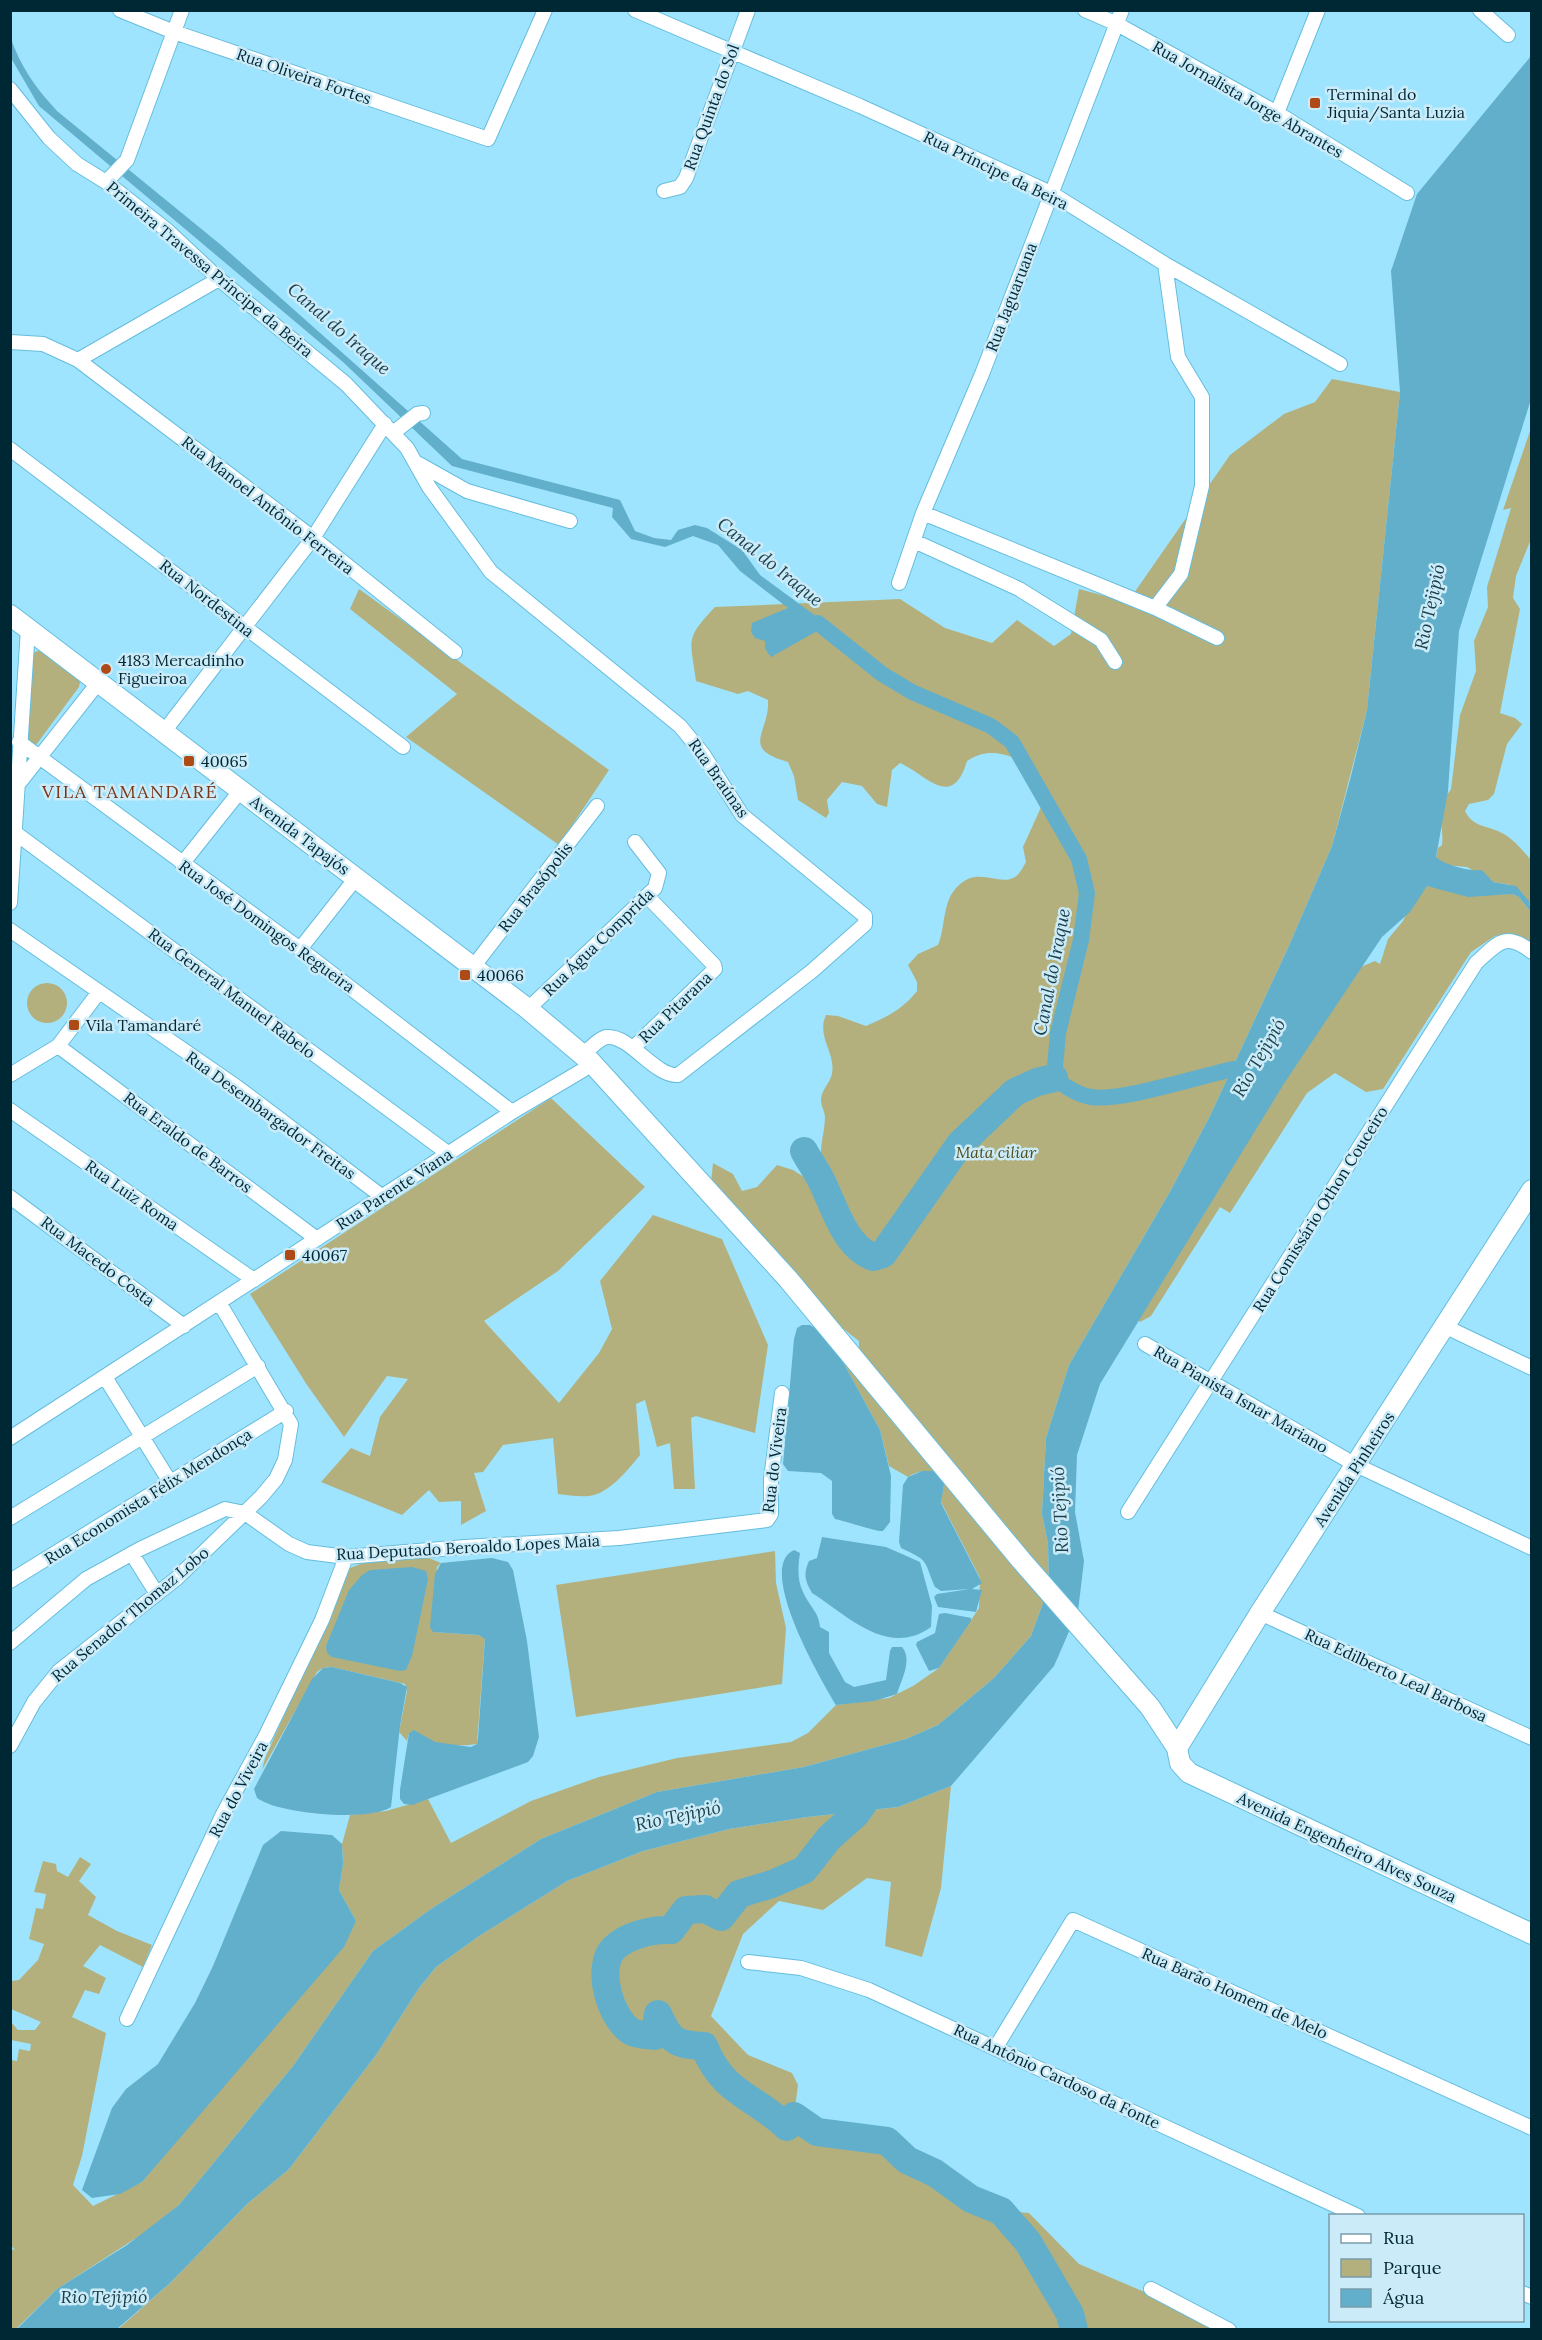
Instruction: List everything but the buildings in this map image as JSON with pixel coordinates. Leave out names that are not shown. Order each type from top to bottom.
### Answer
[{"type":"main road","name":"Avenida Tapajós","points":[[10,615],[528,1009],[587,1058],[788,1280],[1021,1560],[1112,1663]]},
{"type":"main road","name":"Avenida Pinheiros","points":[[1177,1748],[1260,1613],[1532,1190]]},
{"type":"main road","name":"Avenida Engenheiro Alves Souza","points":[[1112,1663],[1150,1707],[1177,1748],[1180,1763],[1189,1773],[1532,1934]]},
{"type":"street","name":"Rua Oliveira Fortes","points":[[120,10],[174,32],[489,139],[545,10]]},
{"type":"street","points":[[109,178],[127,160],[182,10]]},
{"type":"street","name":"Rua Príncipe da Beira","points":[[635,10],[1051,193],[1166,264],[1340,364]]},
{"type":"street","name":"Rua Quinta do Sol","points":[[664,191],[680,187],[686,178],[748,10]]},
{"type":"street","name":"Rua Jornalista Jorge Abrantes","points":[[1085,10],[1117,24],[1277,113],[1407,193]]},
{"type":"street","name":"Rua Jaguaruana","points":[[899,582],[923,513],[982,374],[1122,10]]},
{"type":"street","points":[[1277,113],[1318,10]]},
{"type":"street","points":[[1480,10],[1508,35]]},
{"type":"street","name":"Primeira Travessa Príncipe da Beira","points":[[10,89],[49,138],[77,164],[109,178],[219,279],[314,355],[393,428]]},
{"type":"street","points":[[1155,608],[1181,574],[1202,486],[1202,397],[1178,357],[1166,264]]},
{"type":"street","points":[[78,360],[107,341],[219,279]]},
{"type":"street","name":"Rua Manoel Antônio Ferreira","points":[[10,342],[43,344],[78,360],[313,538],[455,652]]},
{"type":"street","points":[[164,733],[313,538],[393,428],[420,414]]},
{"type":"street","name":"Rua Braúnas","points":[[393,428],[418,464],[429,487],[491,572],[680,726],[703,754],[742,815],[856,908],[866,920],[865,924],[812,971],[678,1075],[668,1075],[633,1048],[605,1037],[587,1058]]},
{"type":"street","name":"Rua Nordestina","points":[[10,449],[403,747]]},
{"type":"street","points":[[418,464],[467,492],[570,521]]},
{"type":"street","points":[[923,513],[1155,608],[1217,638]]},
{"type":"street","points":[[914,541],[1019,589],[1101,640],[1115,662]]},
{"type":"street","points":[[10,903],[28,629]]},
{"type":"street","points":[[16,787],[98,683]]},
{"type":"street","name":"Rua José Domingos Regueira","points":[[19,742],[300,949],[512,1112]]},
{"type":"street","points":[[182,864],[241,790]]},
{"type":"street","name":"Rua Brasópolis","points":[[473,967],[597,806]]},
{"type":"street","name":"Rua General Manuel Rabelo","points":[[14,832],[449,1154]]},
{"type":"street","name":"Rua Água Comprida","points":[[528,1009],[648,897],[659,880],[659,873],[634,842]]},
{"type":"street","points":[[300,949],[356,878]]},
{"type":"street","name":"Rua Pitarana","points":[[633,1048],[711,975],[714,965],[648,897]]},
{"type":"street","name":"Rua Desembargador Freitas","points":[[10,930],[237,1087],[384,1198]]},
{"type":"street","name":"Rua Comissário Othon Couceiro","points":[[1128,1512],[1476,963],[1500,942],[1508,940],[1518,941],[1532,952]]},
{"type":"street","points":[[10,1076],[58,1046],[99,992]]},
{"type":"street","name":"Rua Eraldo de Barros","points":[[58,1046],[317,1239]]},
{"type":"street","name":"Rua Parente Viana","points":[[10,1438],[384,1198],[512,1112],[583,1070],[587,1058]]},
{"type":"street","name":"Rua Luiz Roma","points":[[10,1110],[254,1280]]},
{"type":"street","name":"Rua Macedo Costa","points":[[10,1197],[184,1326]]},
{"type":"street","name":"Rua Senador Thomaz Lobo","points":[[10,1746],[34,1702],[59,1671],[157,1594],[245,1514],[276,1479],[285,1460],[290,1441],[291,1424],[286,1411],[220,1304]]},
{"type":"street","points":[[1444,1326],[1532,1368]]},
{"type":"street","name":"Rua Pianista Isnar Mariano","points":[[1145,1344],[1356,1465],[1532,1548]]},
{"type":"street","points":[[10,1518],[258,1366]]},
{"type":"street","points":[[105,1377],[170,1482]]},
{"type":"street","name":"Rua do Viveira","points":[[761,1521],[769,1518],[771,1514],[771,1479],[782,1393]]},
{"type":"street","name":"Rua Economista Félix Mendonça","points":[[10,1581],[286,1411]]},
{"type":"street","name":"Rua Deputado Beroaldo Lopes Maia","points":[[10,1643],[86,1579],[217,1511],[225,1509],[245,1514],[289,1544],[321,1555],[346,1557],[619,1538],[761,1521]]},
{"type":"street","points":[[132,1554],[157,1594]]},
{"type":"street","name":"Rua do Viveira","points":[[127,2019],[222,1815],[266,1735],[322,1620],[346,1557]]},
{"type":"street","name":"Rua Edilberto Leal Barbosa","points":[[1260,1613],[1532,1738]]},
{"type":"street","name":"Rua Barão Homem de Melo","points":[[996,2047],[1073,1920],[1532,2128]]},
{"type":"street","name":"Rua Antônio Cardoso da Fonte","points":[[748,1962],[801,1968],[869,1990],[1354,2214]]},
{"type":"street","points":[[1152,2289],[1229,2330]]},
{"type":"green space","name":"Mata ciliar","points":[[1332,379],[1400,392],[1367,710],[1332,846],[1288,948],[1210,1116],[1171,1190],[1069,1365],[1046,1438],[1042,1514],[1048,1543],[1049,1587],[1031,1636],[994,1678],[938,1725],[906,1739],[804,1767],[657,1792],[541,1839],[431,1909],[373,1951],[293,2066],[179,2205],[144,2233],[57,2289],[16,2329],[11,2329],[10,2249],[15,2250],[10,2244],[11,2060],[17,2061],[19,2049],[30,2051],[31,2044],[11,2040],[11,2022],[18,2030],[35,2030],[41,2022],[11,2009],[11,1981],[19,1980],[38,1960],[44,1944],[29,1939],[36,1908],[43,1909],[46,1894],[34,1892],[43,1861],[56,1864],[57,1871],[68,1877],[80,1857],[91,1864],[79,1881],[96,1897],[88,1915],[117,1931],[152,1945],[143,1967],[100,1945],[83,1966],[106,1978],[99,1994],[85,1990],[72,2017],[106,2033],[82,2156],[73,2185],[93,2206],[142,2182],[356,1921],[339,1890],[343,1864],[342,1844],[350,1815],[386,1811],[428,1799],[451,1843],[531,1801],[599,1777],[677,1758],[791,1742],[808,1733],[836,1705],[889,1698],[913,1686],[939,1668],[979,1608],[980,1578],[941,1502],[945,1478],[927,1471],[908,1477],[889,1466],[880,1430],[843,1362],[859,1349],[859,1341],[837,1324],[711,1183],[713,1163],[733,1174],[742,1191],[757,1187],[777,1165],[793,1170],[804,1177],[817,1175],[823,1169],[821,1148],[825,1118],[821,1100],[822,1093],[832,1074],[831,1059],[823,1030],[826,1015],[838,1016],[866,1026],[894,1012],[912,997],[917,991],[917,982],[908,965],[918,954],[938,945],[952,893],[965,881],[973,878],[1002,880],[1018,874],[1026,862],[1023,847],[1042,805],[1043,796],[1023,761],[1001,754],[988,753],[967,761],[961,776],[954,784],[946,787],[929,781],[900,763],[892,770],[887,807],[877,804],[862,786],[842,782],[827,800],[829,813],[826,818],[798,800],[794,776],[788,762],[773,757],[764,751],[761,745],[760,738],[768,700],[748,691],[738,694],[696,681],[691,647],[694,633],[715,607],[900,599],[945,628],[992,643],[1017,620],[1054,646],[1071,634],[1079,589],[1120,600],[1134,593],[1230,455],[1284,414],[1315,402]]},
{"type":"green space","points":[[1531,428],[1531,539],[1516,576],[1513,598],[1520,609],[1500,713],[1515,718],[1522,724],[1507,744],[1494,794],[1488,800],[1469,804],[1465,811],[1476,823],[1509,838],[1531,860],[1531,906],[1522,893],[1511,885],[1493,882],[1467,867],[1446,865],[1436,858],[1438,848],[1442,845],[1441,808],[1445,796],[1451,789],[1460,715],[1476,671],[1474,641],[1488,607],[1487,587],[1511,508],[1503,510]]},
{"type":"green space","points":[[359,589],[609,770],[559,845],[406,737],[457,694],[350,609]]},
{"type":"green space","points":[[43,649],[81,677],[79,687],[36,745],[25,738],[30,654]]},
{"type":"green space","points":[[1427,886],[1475,895],[1512,894],[1519,897],[1531,912],[1531,946],[1508,935],[1495,936],[1471,952],[1383,1089],[1366,1092],[1335,1073],[1307,1093],[1230,1213],[1220,1207],[1151,1316],[1140,1322],[1135,1318],[1356,969],[1375,961],[1380,964],[1388,939],[1403,921],[1410,905]]},
{"type":"green space","points":[[47,983],[61,989],[67,1003],[61,1017],[47,1023],[33,1017],[27,1003],[33,989]]},
{"type":"green space","points":[[551,1098],[645,1187],[558,1271],[484,1321],[559,1403],[599,1353],[612,1329],[600,1281],[653,1215],[722,1239],[768,1345],[755,1433],[696,1416],[691,1418],[695,1489],[674,1489],[670,1443],[657,1447],[645,1400],[636,1404],[640,1455],[610,1487],[588,1496],[558,1494],[553,1438],[503,1445],[483,1472],[474,1473],[486,1511],[461,1525],[461,1501],[439,1502],[429,1490],[402,1515],[321,1482],[351,1448],[370,1456],[380,1417],[408,1379],[387,1376],[344,1437],[307,1385],[250,1294]]},
{"type":"green space","points":[[775,1551],[776,1583],[786,1628],[782,1684],[576,1717],[556,1585]]},
{"type":"green space","points":[[429,1558],[441,1563],[437,1567],[433,1632],[479,1635],[485,1638],[477,1744],[444,1744],[413,1733],[409,1733],[407,1741],[399,1732],[407,1691],[405,1684],[332,1667],[323,1668],[317,1672],[262,1770],[265,1758],[350,1568],[371,1560]]},
{"type":"green space","points":[[951,1786],[941,1888],[922,1957],[885,1946],[891,1882],[867,1878],[823,1910],[779,1901],[743,1934],[711,2016],[748,2055],[792,2073],[798,2085],[794,2116],[817,2132],[887,2141],[907,2160],[935,2173],[971,2199],[1001,2211],[1029,2213],[1079,2264],[1168,2302],[1214,2330],[117,2330],[170,2283],[247,2204],[289,2169],[376,2055],[419,1988],[436,1967],[479,1936],[567,1881],[643,1851],[729,1829],[807,1817],[898,1807]]},
{"type":"water","points":[[10,36],[29,76],[57,111],[221,245],[462,459],[620,500],[635,531],[654,538],[671,540],[678,530],[695,525],[707,528],[742,550],[760,575],[839,633],[831,639],[819,630],[771,657],[765,649],[765,641],[755,638],[751,632],[752,623],[788,608],[740,571],[718,545],[693,536],[665,547],[631,539],[612,517],[613,508],[452,466],[343,362],[39,106],[11,58]]},
{"type":"water","name":"Rio Tejipió","points":[[1531,56],[1531,399],[1459,631],[1448,791],[1436,857],[1458,867],[1482,870],[1493,882],[1516,886],[1529,901],[1531,912],[1519,897],[1512,894],[1468,897],[1427,886],[1410,912],[1382,937],[1285,1082],[1100,1384],[1077,1455],[1075,1512],[1084,1561],[1078,1611],[1054,1666],[951,1786],[898,1807],[807,1817],[729,1829],[643,1851],[567,1881],[479,1936],[436,1967],[419,1988],[376,2055],[289,2169],[247,2204],[170,2283],[117,2329],[16,2330],[57,2289],[127,2245],[179,2205],[293,2066],[373,1951],[431,1909],[541,1839],[657,1792],[804,1767],[906,1739],[938,1725],[994,1678],[1031,1636],[1049,1587],[1048,1543],[1042,1514],[1046,1438],[1069,1365],[1171,1190],[1210,1116],[1288,948],[1332,846],[1351,776],[1367,710],[1400,392],[1391,271],[1417,194]]},
{"type":"water","points":[[810,1325],[820,1331],[843,1362],[880,1430],[891,1476],[890,1522],[883,1531],[835,1519],[832,1514],[832,1481],[821,1473],[788,1471],[783,1464],[794,1339],[797,1328]]},
{"type":"water","points":[[922,1471],[935,1471],[945,1478],[941,1503],[982,1583],[972,1589],[982,1590],[976,1612],[938,1607],[934,1597],[937,1594],[970,1589],[941,1591],[935,1587],[922,1559],[901,1548],[899,1542],[903,1485],[908,1477]]},
{"type":"water","points":[[822,1537],[886,1547],[920,1562],[932,1606],[931,1627],[915,1635],[899,1638],[884,1636],[854,1622],[812,1593],[805,1574],[809,1561],[817,1558]]},
{"type":"water","points":[[794,1550],[800,1553],[798,1573],[801,1587],[818,1617],[820,1627],[829,1632],[829,1653],[845,1682],[854,1687],[886,1680],[890,1651],[892,1647],[902,1647],[906,1664],[897,1694],[874,1701],[836,1705],[806,1649],[786,1600],[782,1578],[784,1561]]},
{"type":"water","points":[[492,1558],[508,1562],[513,1570],[527,1641],[539,1737],[533,1756],[528,1762],[412,1805],[404,1804],[400,1799],[400,1790],[409,1733],[414,1730],[435,1742],[471,1747],[477,1744],[485,1639],[479,1635],[433,1632],[430,1627],[435,1574],[441,1563]]},
{"type":"water","points":[[412,1567],[426,1571],[428,1579],[412,1656],[406,1670],[400,1671],[332,1657],[327,1653],[326,1646],[349,1590],[362,1575],[370,1570]]},
{"type":"water","points":[[939,1614],[971,1618],[971,1621],[939,1668],[929,1671],[916,1645],[917,1642],[935,1633]]},
{"type":"water","points":[[332,1667],[400,1683],[407,1687],[391,1807],[380,1812],[344,1815],[303,1812],[268,1804],[257,1798],[254,1789],[312,1679],[323,1668]]},
{"type":"water","points":[[281,1831],[332,1835],[342,1844],[343,1864],[339,1890],[356,1921],[344,1947],[142,2182],[120,2194],[92,2198],[82,2190],[112,2108],[126,2089],[158,2064],[195,2003],[213,1966],[263,1845]]},
{"type":"waterway","name":"Canal do Iraque","points":[[818,623],[882,674],[912,692],[991,726],[1012,742],[1079,859],[1087,893],[1081,940],[1058,1033],[1054,1078],[1071,1090],[1091,1097],[1104,1098],[1161,1088],[1233,1069]]},
{"type":"waterway","points":[[804,1151],[848,1236],[863,1252],[873,1257],[883,1254],[960,1144],[1015,1092],[1037,1082],[1054,1078]]},
{"type":"waterway","points":[[878,1782],[856,1814],[829,1838],[804,1870],[772,1884],[739,1894],[721,1917],[705,1909],[686,1910],[671,1930],[641,1934],[614,1948],[608,1957],[606,1967],[606,1980],[612,2005],[617,2016],[632,2032],[655,2036],[658,2014],[666,2030],[674,2039],[686,2044],[704,2046],[720,2074],[730,2084],[787,2127],[794,2116],[817,2132],[887,2141],[907,2160],[935,2173],[971,2199],[1001,2211],[1028,2242],[1070,2314],[1074,2330]]},
{"type":"place","name":"Terminal do Jiquia/Santa Luzia","points":[[1315,103]]},
{"type":"place","name":"4183 Mercadinho Figueiroa","points":[[106,669]]},
{"type":"place","name":"40065","points":[[189,761]]},
{"type":"place","name":"40066","points":[[465,975]]},
{"type":"place","name":"Vila Tamandaré","points":[[74,1025]]},
{"type":"place","name":"40067","points":[[290,1255]]},
{"type":"district","name":"VILA TAMANDARÉ","points":[[130,792]]}]
